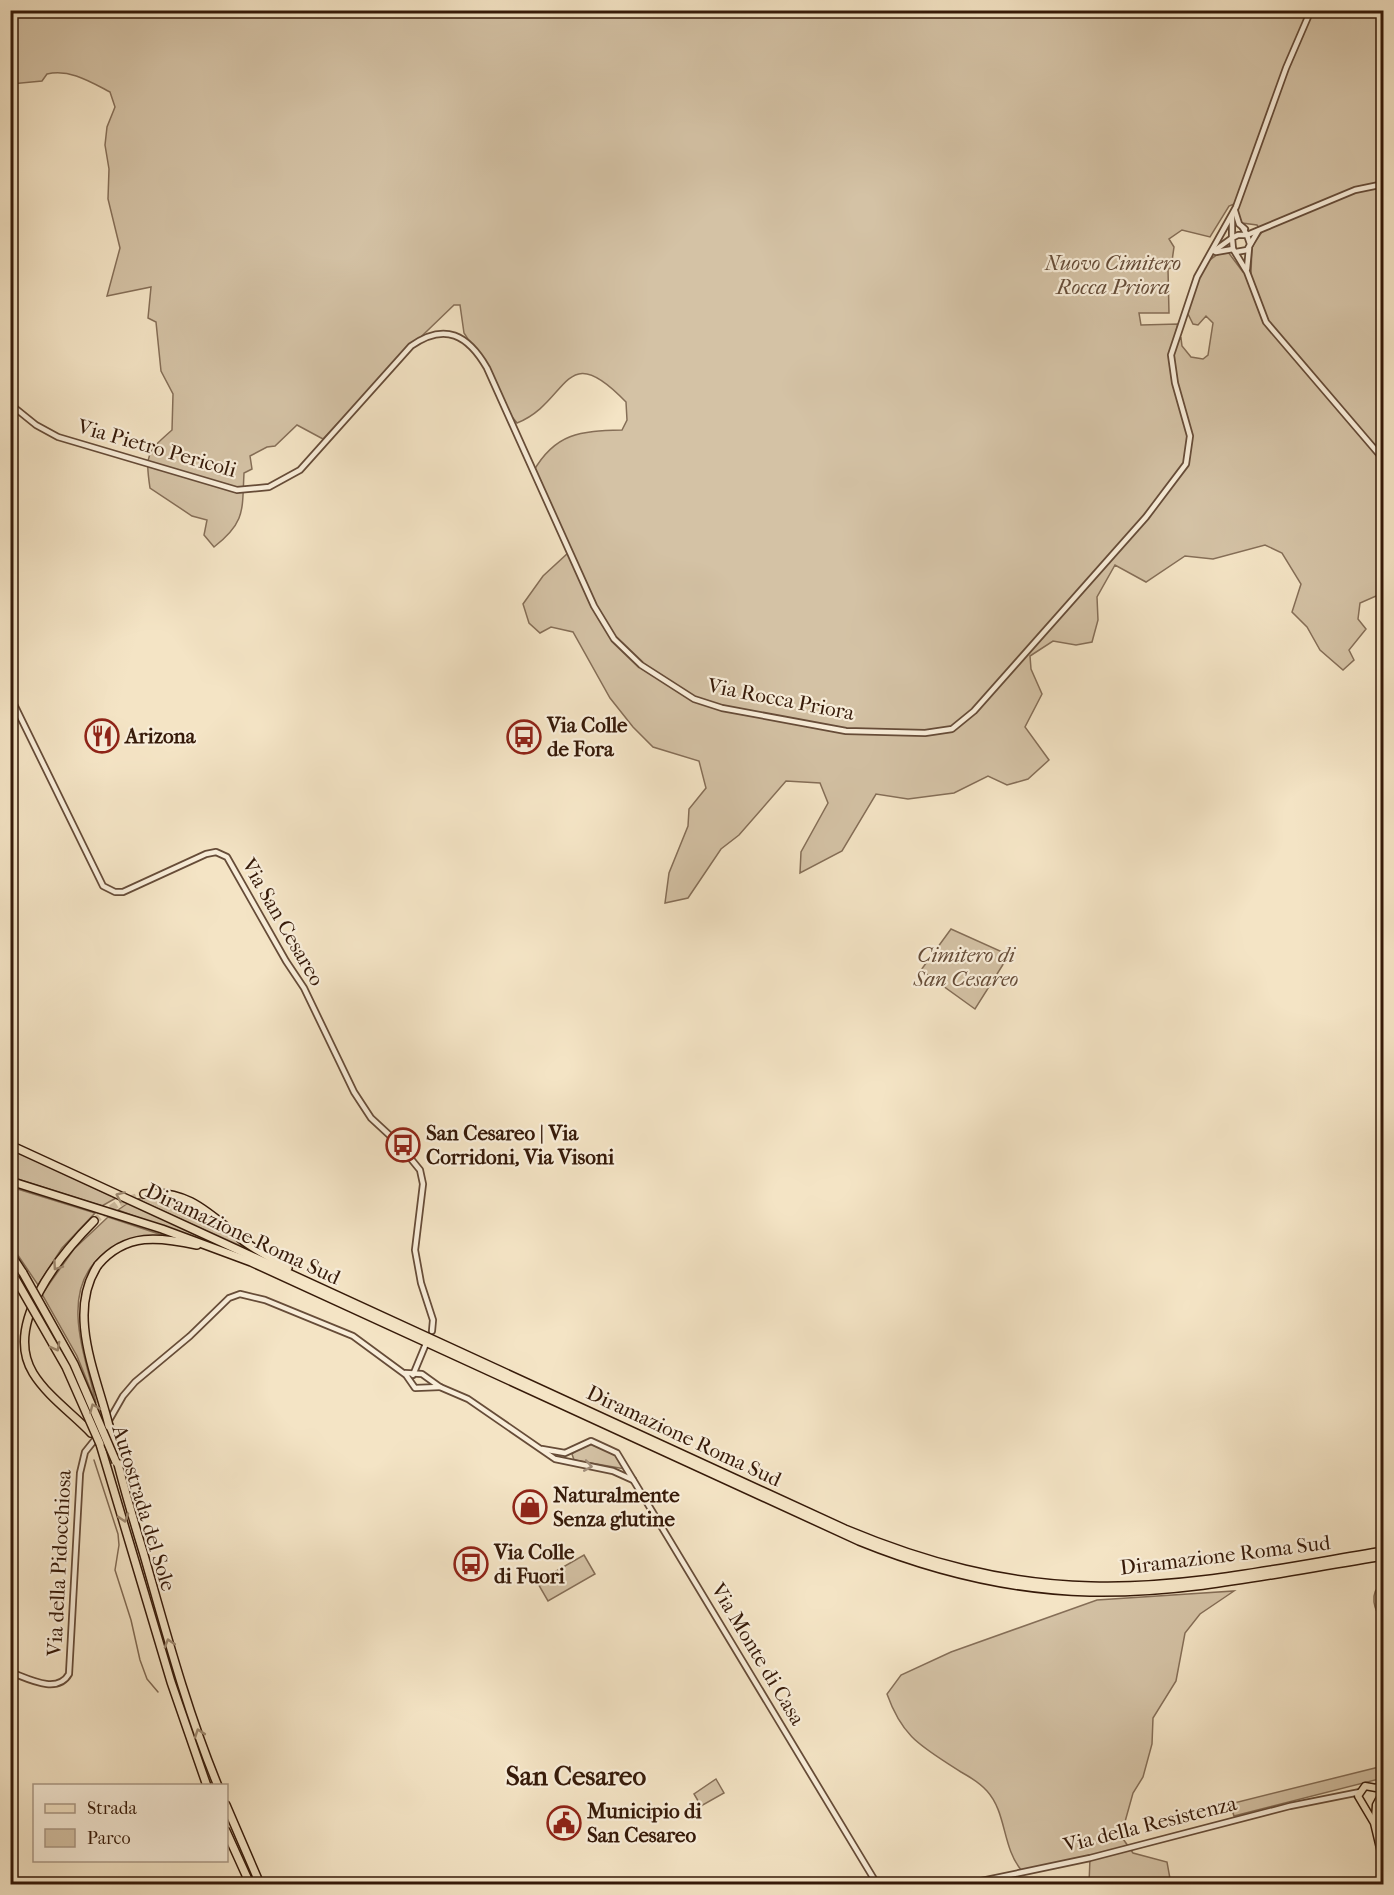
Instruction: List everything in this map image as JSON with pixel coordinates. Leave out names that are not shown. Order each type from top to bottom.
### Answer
[{"type":"highway","name":"Diramazione Roma Sud","points":[[10,1145],[845,1528],[892,1548],[954,1568],[1043,1583],[1128,1586],[1179,1582],[1383,1551]]},
{"type":"highway","points":[[10,1181],[162,1228],[226,1252]]},
{"type":"highway","points":[[144,1194],[169,1193],[192,1201],[250,1245],[307,1281]]},
{"type":"highway","points":[[94,1221],[70,1248],[46,1281],[35,1301],[25,1332],[25,1350],[32,1371],[100,1444]]},
{"type":"highway","points":[[116,1462],[84,1321],[86,1288],[98,1265],[118,1247],[143,1238],[170,1240],[226,1252]]},
{"type":"highway","name":"Diramazione Roma Sud","points":[[226,1252],[307,1286],[859,1541],[949,1572],[1033,1588],[1128,1591],[1182,1587],[1383,1556]]},
{"type":"highway","name":"Autostrada del Sole","points":[[10,1253],[74,1364],[116,1462],[181,1680],[219,1784]]},
{"type":"highway","name":"Autostrada del Sole","points":[[13,1275],[66,1366],[100,1444],[171,1683],[207,1784]]},
{"type":"highway","points":[[228,1810],[260,1884]]},
{"type":"highway","points":[[228,1835],[250,1884]]},
{"type":"main road","points":[[1374,1823],[1376,1805],[1383,1785]]},
{"type":"main road","points":[[1380,1791],[1365,1786],[1360,1792],[1359,1800],[1366,1807],[1374,1823],[1383,1865]]},
{"type":"main road","points":[[1366,1807],[1376,1805]]},
{"type":"street","points":[[1311,10],[1286,68],[1234,210],[1232,238],[1266,322],[1383,460]]},
{"type":"street","points":[[1209,258],[1238,235],[1247,235],[1355,190],[1383,184]]},
{"type":"street","points":[[1234,210],[1247,235],[1249,246],[1247,272]]},
{"type":"street","name":"Via Rocca Priora","points":[[300,470],[408,349],[433,335],[458,336],[469,344],[487,368],[594,606],[614,639],[641,665],[694,699],[722,708],[846,731],[925,733],[952,729],[974,711],[1146,518],[1186,464],[1190,436],[1175,383],[1171,355],[1197,279],[1234,210]]},
{"type":"street","points":[[1243,228],[1259,230]]},
{"type":"street","points":[[1209,258],[1222,249],[1242,252],[1249,246],[1259,230]]},
{"type":"street","name":"Via Pietro Pericoli","points":[[10,404],[36,425],[58,437],[227,488],[249,490],[266,488],[282,482],[300,470]]},
{"type":"street","name":"Via San Cesareo","points":[[10,696],[104,886],[115,892],[128,891],[206,854],[216,852],[227,857],[286,961],[304,988],[354,1092],[371,1118],[398,1143],[416,1164],[422,1176],[416,1252],[420,1280],[432,1319],[432,1331]]},
{"type":"street","name":"Via della Pidocchiosa","points":[[10,1672],[46,1684],[61,1683],[66,1678],[70,1670],[78,1492],[82,1459],[110,1421],[123,1396],[148,1369],[190,1336],[229,1298],[240,1294],[265,1300],[336,1328],[362,1341],[401,1371],[415,1388],[440,1387]]},
{"type":"street","points":[[423,1375],[413,1375],[425,1346]]},
{"type":"street","points":[[418,1362],[423,1375],[440,1387],[471,1401],[558,1461],[613,1471],[635,1482]]},
{"type":"street","name":"Via della Pidocchiosa","points":[[401,1371],[413,1375]]},
{"type":"street","name":"Via Monte di Casa","points":[[542,1449],[561,1453],[574,1450],[588,1441],[605,1445],[617,1453],[877,1884]]},
{"type":"street","name":"Via della Resistenza","points":[[967,1884],[1090,1858],[1302,1803],[1360,1792]]},
{"type":"street","name":"Via della Resistenza","points":[[1342,1796],[1359,1800]]},
{"type":"green space","name":"Nuovo Cimitero Rocca Priora","points":[[11,11],[1383,11],[1383,593],[1360,603],[1358,619],[1366,629],[1349,650],[1354,660],[1343,670],[1320,650],[1307,627],[1292,612],[1301,584],[1282,553],[1265,545],[1213,559],[1185,556],[1146,582],[1115,565],[1097,597],[1098,620],[1092,642],[1076,645],[1053,641],[1030,656],[1031,669],[1042,694],[1025,727],[1049,760],[1028,779],[1007,785],[988,776],[954,793],[908,799],[876,794],[842,851],[800,873],[801,852],[828,803],[820,783],[786,781],[739,835],[721,849],[688,898],[665,903],[669,873],[688,826],[689,809],[706,788],[699,761],[653,747],[633,727],[610,698],[573,632],[551,627],[540,633],[529,623],[523,604],[543,576],[569,552],[533,472],[550,449],[570,437],[581,433],[622,430],[627,420],[626,402],[605,383],[590,374],[578,374],[568,380],[548,402],[517,423],[502,404],[483,362],[464,333],[460,305],[454,305],[399,358],[323,439],[297,425],[275,446],[267,447],[250,456],[252,469],[244,473],[242,506],[237,522],[214,547],[204,535],[207,520],[192,516],[150,488],[148,461],[153,449],[172,430],[173,394],[161,371],[156,322],[148,318],[151,287],[107,296],[120,248],[108,199],[109,169],[105,145],[107,127],[115,107],[110,92],[79,77],[64,73],[47,74],[42,81],[11,84]],"holes":[[[1234,204],[1242,223],[1257,225],[1262,232],[1252,246],[1251,273],[1243,272],[1228,252],[1219,254],[1211,259],[1200,274],[1187,312],[1193,324],[1198,325],[1206,316],[1213,323],[1208,355],[1203,359],[1191,357],[1182,346],[1181,338],[1173,343],[1178,324],[1141,325],[1139,313],[1169,313],[1168,269],[1171,268],[1174,247],[1169,239],[1182,230],[1210,237],[1229,206]]]},
{"type":"green space","name":"Cimitero di San Cesareo","points":[[951,929],[1009,955],[975,1009],[921,970]]},
{"type":"green space","points":[[11,1149],[116,1198],[102,1206],[11,1177]]},
{"type":"green space","points":[[11,1187],[95,1213],[62,1248],[38,1285],[11,1245]]},
{"type":"green space","points":[[161,1196],[186,1203],[207,1215],[245,1248],[137,1199]]},
{"type":"green space","points":[[128,1203],[249,1259],[118,1210]]},
{"type":"green space","points":[[108,1217],[165,1236],[147,1237],[115,1247],[102,1255],[91,1267],[84,1280],[79,1297],[79,1327],[96,1403],[77,1356],[42,1294],[74,1249]]},
{"type":"green space","points":[[588,1442],[614,1453],[625,1469],[574,1460],[572,1454]]},
{"type":"green space","points":[[584,1555],[595,1574],[548,1601],[537,1582]]},
{"type":"green space","points":[[1383,1582],[1383,1624],[1375,1608],[1374,1597]]},
{"type":"green space","points":[[1234,1591],[1200,1614],[1185,1633],[1176,1681],[1153,1718],[1152,1744],[1143,1777],[1133,1793],[1121,1836],[1133,1853],[1167,1862],[1171,1884],[1089,1884],[1090,1858],[1022,1871],[1011,1852],[998,1810],[987,1791],[975,1780],[925,1748],[907,1732],[887,1694],[901,1675],[951,1652],[1097,1600]]},
{"type":"green space","points":[[1383,1766],[1383,1778],[1234,1816],[1230,1804]]},
{"type":"green space","points":[[716,1779],[724,1793],[701,1806],[694,1794]]},
{"type":"waterway","points":[[94,1460],[118,1534],[119,1545],[115,1570],[131,1620],[140,1660],[147,1679],[158,1692]]},
{"type":"tunnel","points":[[94,1221],[117,1204],[144,1194]]},
{"type":"place","name":"Arizona","points":[[102,736]]},
{"type":"place","name":"Via Colle de Fora","points":[[524,737]]},
{"type":"place","name":"San Cesareo | Via Corridoni, Via Visoni","points":[[403,1145]]},
{"type":"place","name":"Naturalmente Senza glutine","points":[[530,1507]]},
{"type":"place","name":"Via Colle di Fuori","points":[[471,1564]]},
{"type":"place","name":"Municipio di San Cesareo","points":[[564,1823]]},
{"type":"district","name":"San Cesareo","points":[[576,1776]]}]
